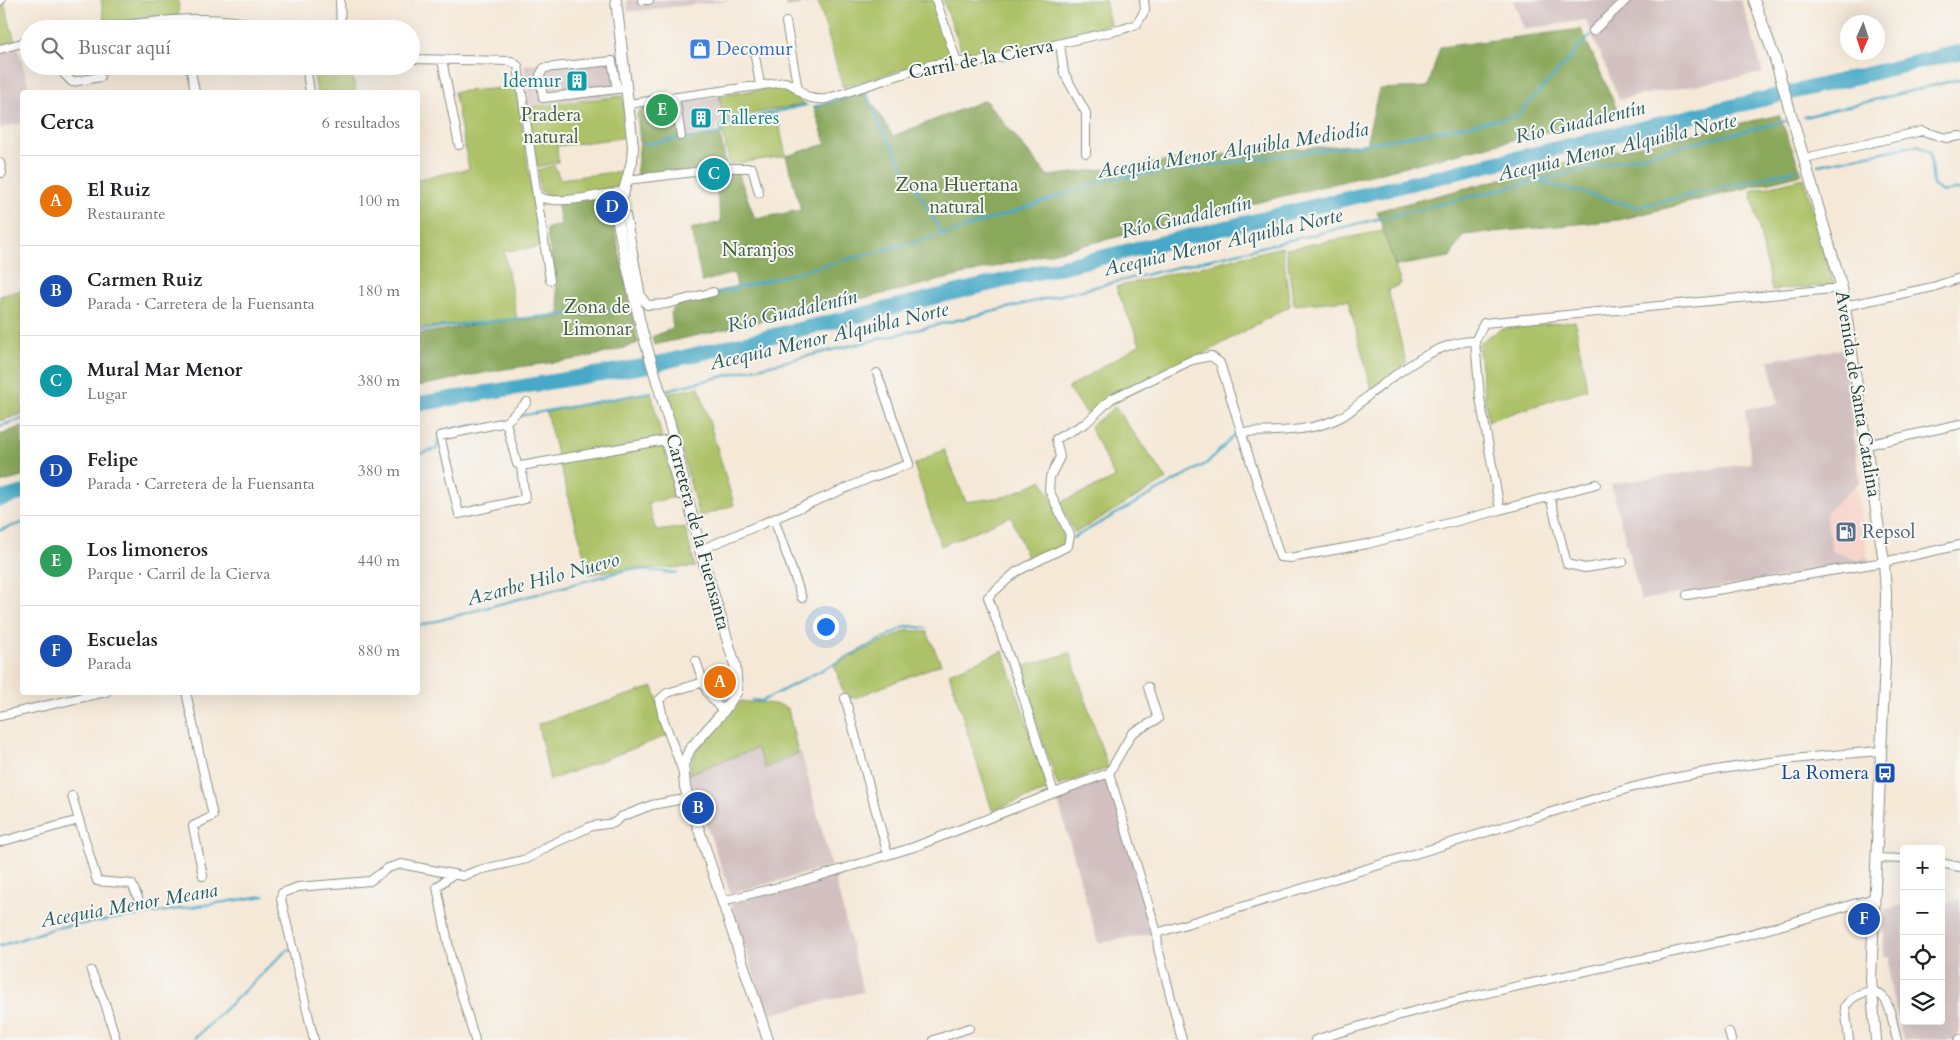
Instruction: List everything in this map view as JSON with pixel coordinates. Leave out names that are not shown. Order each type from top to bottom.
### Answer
[{"type":"main road","name":"Carretera de la Fuensanta","points":[[616,0],[622,89],[628,104],[633,146],[627,180],[617,217],[642,331],[673,435],[700,550],[735,665],[737,691],[723,712],[690,749],[683,765],[684,773],[689,798],[768,1040]]},
{"type":"main road","name":"Avenida de Santa Catalina","points":[[1754,0],[1782,81],[1842,288],[1884,562],[1886,607],[1872,991],[1876,1040]]},
{"type":"street","points":[[340,0],[341,20]]},
{"type":"street","points":[[642,0],[649,0]]},
{"type":"street","points":[[936,0],[956,62]]},
{"type":"street","name":"Carril de la Cierva","points":[[628,104],[785,82],[805,97],[815,100],[826,99],[930,65],[979,62],[1137,24],[1145,10],[1144,0]]},
{"type":"street","points":[[1593,31],[1626,0]]},
{"type":"street","points":[[786,22],[798,90]]},
{"type":"street","points":[[0,50],[20,44]]},
{"type":"street","points":[[1060,44],[1064,73],[1086,113],[1086,153]]},
{"type":"street","points":[[754,50],[760,85]]},
{"type":"street","points":[[420,59],[511,61],[518,66],[550,280]]},
{"type":"street","points":[[442,60],[459,146]]},
{"type":"street","points":[[612,61],[622,89],[543,98],[540,75],[544,68],[612,61]]},
{"type":"street","points":[[65,75],[72,82],[100,77]]},
{"type":"street","points":[[192,75],[195,90]]},
{"type":"street","points":[[307,75],[310,90]]},
{"type":"street","points":[[675,97],[681,136]]},
{"type":"street","points":[[1805,158],[1922,131],[1946,138],[1960,136]]},
{"type":"street","points":[[0,163],[2,173]]},
{"type":"street","points":[[627,180],[728,168],[752,168],[759,193]]},
{"type":"street","points":[[537,196],[545,200],[559,201],[624,191]]},
{"type":"street","points":[[618,210],[626,215],[641,296],[647,305],[667,304],[713,292]]},
{"type":"street","points":[[1845,306],[1933,287],[1960,278]]},
{"type":"street","points":[[1500,510],[1480,398],[1475,341],[1484,323],[1842,288]]},
{"type":"street","points":[[1241,432],[1284,431],[1318,426],[1344,416],[1423,356],[1466,341],[1475,341]]},
{"type":"street","points":[[1054,793],[1022,693],[988,597],[1016,572],[1068,546],[1070,535],[1049,490],[1050,478],[1060,457],[1056,438],[1086,423],[1111,399],[1192,360],[1211,356],[1220,363],[1280,557],[1290,558],[1367,544],[1596,484]]},
{"type":"street","points":[[700,550],[870,478],[909,464],[876,373]]},
{"type":"street","points":[[506,422],[517,464],[521,466],[525,499],[459,514],[440,436],[506,422],[527,402]]},
{"type":"street","points":[[1867,445],[1960,424]]},
{"type":"street","points":[[521,466],[665,440],[680,496],[687,495]]},
{"type":"street","points":[[1550,497],[1567,564],[1585,568],[1622,562]]},
{"type":"street","points":[[774,519],[802,598]]},
{"type":"street","points":[[1687,595],[1884,562],[1960,545]]},
{"type":"street","points":[[696,661],[707,692],[723,712]]},
{"type":"street","points":[[684,773],[658,700],[667,692],[704,682]]},
{"type":"street","points":[[722,902],[802,881],[888,855],[1109,773],[1132,733],[1158,719],[1148,687]]},
{"type":"street","points":[[0,716],[93,695]]},
{"type":"street","points":[[187,695],[213,816],[193,826],[203,876]]},
{"type":"street","points":[[845,698],[888,855]]},
{"type":"street","points":[[1157,933],[1630,788],[1684,774],[1881,751]]},
{"type":"street","points":[[1109,773],[1157,933],[1158,948],[1182,1040]]},
{"type":"street","points":[[72,796],[97,881],[132,884],[138,898]]},
{"type":"street","points":[[314,1040],[281,899],[282,893],[298,887],[370,880],[388,868],[400,864],[463,876],[479,870],[528,859],[550,845],[592,826],[614,823],[621,817],[652,805],[689,798]]},
{"type":"street","points":[[0,842],[79,820]]},
{"type":"street","points":[[1876,858],[1900,859]]},
{"type":"street","points":[[1945,864],[1960,867]]},
{"type":"street","points":[[453,874],[437,887],[452,963],[475,1040]]},
{"type":"street","points":[[1315,1040],[1371,1022],[1582,970],[1778,927],[1874,898]]},
{"type":"street","points":[[91,971],[106,1003],[116,1040]]},
{"type":"street","points":[[1848,1040],[1845,1006],[1860,993],[1872,991],[1880,994],[1888,1003],[1897,1040]]},
{"type":"street","points":[[934,1040],[969,1028]]},
{"type":"shaded area","points":[[627,0],[735,0],[628,12]]},
{"type":"shaded area","points":[[1513,0],[1741,0],[1763,73],[1619,99],[1586,20],[1524,29]]},
{"type":"shaded area","points":[[18,47],[20,75],[25,75],[29,90],[20,90],[20,123],[0,128],[0,53]]},
{"type":"shaded area","points":[[617,53],[620,94],[529,105],[524,65]]},
{"type":"shaded area","name":"Talleres","points":[[719,96],[724,119],[716,126],[717,131],[688,136],[682,102]]},
{"type":"shaded area","points":[[1842,349],[1860,481],[1826,513],[1832,551],[1857,560],[1868,558],[1869,563],[1641,600],[1611,484],[1751,463],[1745,409],[1778,404],[1769,360]]},
{"type":"shaded area","name":"Repsol","points":[[1856,485],[1868,558],[1857,560],[1832,551],[1826,513]]},
{"type":"shaded area","points":[[757,748],[765,768],[801,751],[831,866],[731,894],[688,774]]},
{"type":"shaded area","points":[[1109,773],[1157,933],[1098,943],[1057,797]]},
{"type":"shaded area","points":[[834,874],[863,992],[767,1015],[731,903]]},
{"type":"shaded area","points":[[1960,899],[1960,1032],[1955,1040],[1903,1040],[1890,983],[1889,956],[1883,956],[1886,909],[1900,906],[1900,1025],[1945,1025],[1945,904]]},
{"type":"green space","points":[[0,0],[3,0],[15,41],[0,46]]},
{"type":"green space","points":[[101,0],[178,0],[179,17],[151,20],[104,20]]},
{"type":"green space","points":[[786,0],[934,0],[954,54],[843,87],[818,1],[787,6]]},
{"type":"green space","points":[[943,0],[1105,0],[1110,24],[966,62]]},
{"type":"green space","name":"Zona Huertana natural","points":[[1581,29],[1619,114],[900,290],[654,345],[652,337],[673,328],[671,312],[678,303],[737,286],[734,273],[702,282],[691,229],[721,222],[714,174],[736,167],[755,219],[801,210],[786,156],[826,144],[814,108],[866,93],[893,136],[985,100],[1048,176],[1244,152],[1366,144],[1379,89],[1428,87],[1440,47]]},
{"type":"green space","points":[[314,75],[352,75],[356,90],[317,90]]},
{"type":"green space","points":[[781,86],[805,104],[724,119],[719,96]]},
{"type":"green space","points":[[516,87],[540,247],[504,251],[517,319],[420,328],[420,179],[469,169],[454,92]]},
{"type":"green space","name":"Pradera natural","points":[[622,96],[628,124],[627,137],[557,146],[558,162],[536,167],[527,107]]},
{"type":"green space","points":[[682,102],[687,138],[720,133],[726,165],[636,177],[640,141],[637,113],[644,107]]},
{"type":"green space","points":[[777,115],[786,156],[730,164],[721,125]]},
{"type":"green space","points":[[1779,115],[1802,174],[1619,220],[1463,235],[1450,257],[1395,266],[1377,211],[1575,160]]},
{"type":"green space","points":[[554,165],[560,179],[623,171],[619,187],[553,197],[540,191],[538,170]]},
{"type":"green space","points":[[1804,178],[1834,285],[1772,290],[1751,191]]},
{"type":"green space","name":"Zona de Limonar","points":[[615,197],[613,221],[638,343],[589,357],[505,369],[420,386],[420,334],[497,321],[561,317],[546,229],[561,224],[557,201]]},
{"type":"green space","points":[[1383,231],[1401,284],[1388,290],[1406,363],[1372,390],[1348,300],[1294,305],[1286,249]]},
{"type":"green space","points":[[1282,247],[1290,306],[1089,417],[1068,388],[1140,344],[1116,287]]},
{"type":"green space","points":[[20,291],[20,415],[0,421],[0,296]]},
{"type":"green space","points":[[1575,321],[1587,389],[1488,421],[1478,344],[1501,329]]},
{"type":"green space","points":[[699,387],[734,505],[699,517],[667,394]]},
{"type":"green space","points":[[651,392],[676,497],[648,503],[656,531],[685,527],[695,567],[630,569],[589,574],[546,412]]},
{"type":"green space","points":[[1115,407],[1167,479],[1075,533],[1059,503],[1115,478],[1090,427]]},
{"type":"green space","points":[[20,427],[20,478],[0,483],[0,435]]},
{"type":"green space","points":[[944,449],[966,502],[1008,496],[1042,480],[1070,535],[1068,546],[1030,565],[1011,516],[941,546],[914,465]]},
{"type":"green space","points":[[908,630],[927,632],[941,664],[854,698],[845,698],[834,664]]},
{"type":"green space","points":[[1003,651],[1049,790],[992,810],[949,673]]},
{"type":"green space","points":[[1070,653],[1108,768],[1058,786],[1018,668]]},
{"type":"green space","points":[[653,687],[669,735],[550,780],[538,724]]},
{"type":"green space","points":[[741,701],[772,704],[788,709],[798,753],[765,768],[757,748],[688,774],[691,762],[702,743]]},
{"type":"waterway","name":"Acequia Menor Alquibla Mediodía","points":[[714,294],[953,232],[1110,179],[1366,144],[1517,116],[1590,36]]},
{"type":"waterway","name":"Río Guadalentín","points":[[420,404],[651,365],[1960,52]]},
{"type":"waterway","name":"Acequia Menor Alquibla Norte","points":[[1804,117],[1960,79]]},
{"type":"waterway","points":[[814,107],[859,93],[866,93],[879,124],[943,235]]},
{"type":"waterway","points":[[758,116],[806,105]]},
{"type":"waterway","points":[[684,139],[722,133],[720,126],[726,121],[753,117]]},
{"type":"waterway","name":"Acequia Menor Alquibla Norte","points":[[666,390],[1786,121]]},
{"type":"waterway","points":[[643,144],[680,139]]},
{"type":"waterway","points":[[1818,165],[1918,145],[1930,152],[1933,185],[1942,192],[1960,189]]},
{"type":"waterway","points":[[1538,181],[1637,207],[1796,170]]},
{"type":"waterway","name":"Acequia Menor Alquibla Mediodía","points":[[420,331],[448,326],[626,308]]},
{"type":"waterway","name":"Acequia Menor Alquibla Norte","points":[[514,417],[651,392]]},
{"type":"waterway","name":"Acequia Menor Alquibla Mediodía","points":[[0,426],[20,420]]},
{"type":"waterway","name":"Acequia Menor Alquibla Norte","points":[[439,435],[441,431],[481,424]]},
{"type":"waterway","name":"Azarbe Hilo Nuevo","points":[[1073,538],[1207,463],[1236,434]]},
{"type":"waterway","name":"Acequia Menor Alquibla Norte","points":[[420,453],[437,449],[438,440]]},
{"type":"waterway","name":"Río Guadalentín","points":[[0,499],[20,494]]},
{"type":"waterway","name":"Acequia Menor Alquibla Norte","points":[[0,530],[20,524]]},
{"type":"waterway","name":"Azarbe Hilo Nuevo","points":[[420,625],[630,569],[677,573]]},
{"type":"waterway","name":"Azarbe Hilo Nuevo","points":[[752,700],[762,701],[907,626],[926,628]]},
{"type":"waterway","name":"Acequia Menor Meana","points":[[0,946],[55,928],[264,896]]},
{"type":"waterway","points":[[195,1038],[287,950],[291,949]]},
{"type":"place","name":"Decomur","points":[[700,49]]},
{"type":"place","name":"Idemur","points":[[577,81]]},
{"type":"place","name":"Los limoneros","points":[[662,110]]},
{"type":"place","name":"Talleres","points":[[701,118]]},
{"type":"place","name":"Mural Mar Menor","points":[[714,174]]},
{"type":"place","name":"Felipe","points":[[612,207]]},
{"type":"place","name":"Repsol","points":[[1846,532]]},
{"type":"place","name":"El Ruiz","points":[[720,682]]},
{"type":"place","name":"La Romera","points":[[1885,773]]},
{"type":"place","name":"Carmen Ruiz","points":[[698,808]]},
{"type":"place","name":"Escuelas","points":[[1864,919]]},
{"type":"park label","name":"Naranjos","points":[[758,250]]}]
